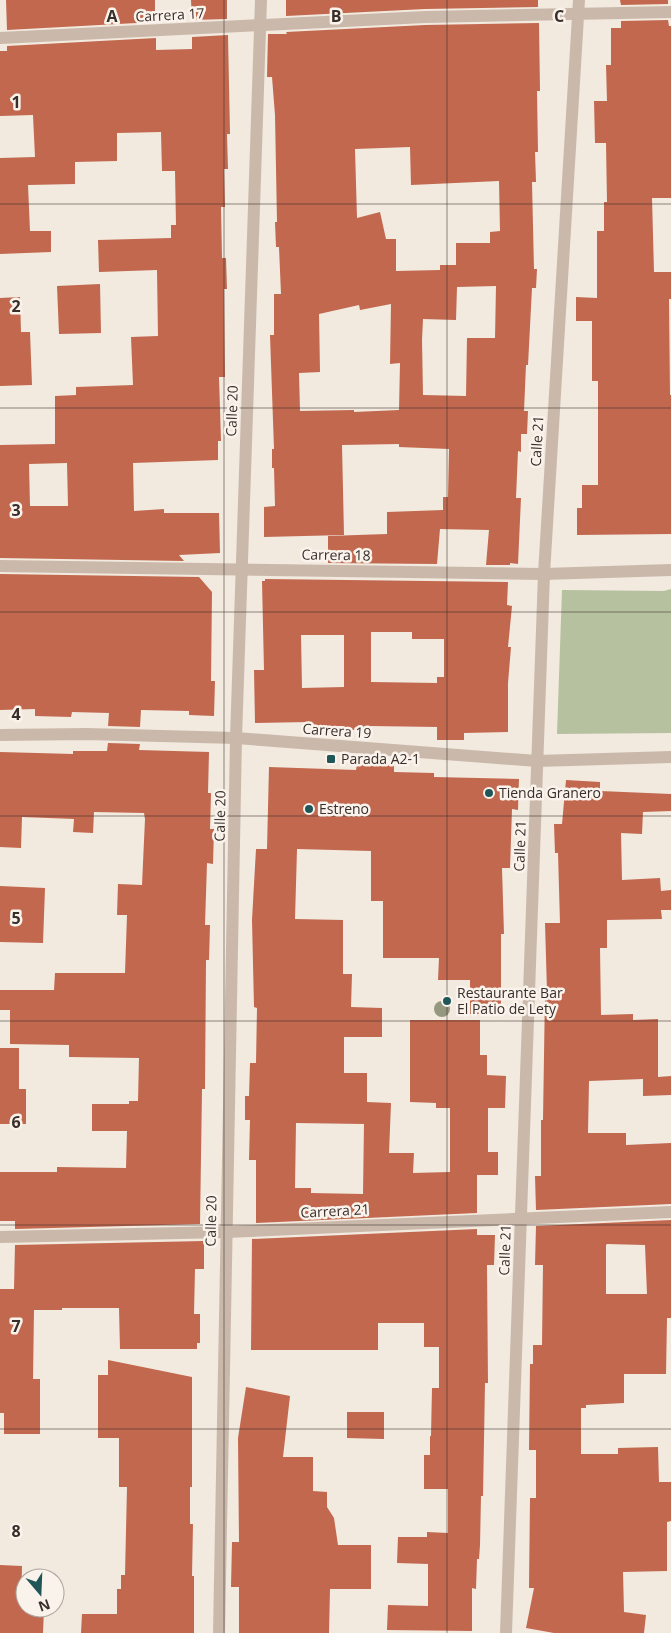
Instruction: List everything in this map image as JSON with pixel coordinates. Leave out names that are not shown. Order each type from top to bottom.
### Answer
[{"type":"street","name":"Calle 20","points":[[219,1633],[236,738],[261,0]]},
{"type":"street","name":"Calle 21","points":[[506,1633],[544,574],[579,0]]},
{"type":"street","name":"Carrera 17","points":[[0,38],[425,18],[671,12]]},
{"type":"street","name":"Carrera 18","points":[[0,566],[544,574],[671,570]]},
{"type":"street","name":"Carrera 19","points":[[0,735],[87,734],[236,738],[538,762],[671,757]]},
{"type":"street","name":"Carrera 21","points":[[0,1237],[226,1232],[671,1212]]},
{"type":"green space","points":[[671,589],[671,733],[557,734],[562,590],[664,591]]},
{"type":"building","points":[[6,0],[155,0],[155,22],[7,30]]},
{"type":"building","points":[[191,0],[227,0],[227,19],[192,20]]},
{"type":"building","points":[[286,0],[538,0],[538,7],[425,9],[286,16]]},
{"type":"building","points":[[620,0],[668,0],[668,4],[621,5]]},
{"type":"building","points":[[668,20],[669,26],[671,26],[671,198],[652,198],[654,272],[671,272],[671,299],[669,299],[671,534],[577,535],[577,508],[582,508],[582,485],[598,485],[598,381],[592,381],[592,321],[576,321],[576,297],[597,298],[597,231],[604,231],[604,202],[607,202],[606,143],[595,143],[594,101],[607,101],[606,65],[611,65],[611,28],[621,28],[621,21]]},
{"type":"building","points":[[539,23],[540,91],[537,91],[538,152],[535,152],[536,182],[532,182],[534,269],[537,269],[536,288],[532,288],[528,365],[526,365],[524,411],[528,411],[527,434],[521,434],[521,452],[518,451],[516,498],[521,498],[518,564],[486,565],[489,530],[440,529],[437,564],[328,563],[328,536],[387,534],[387,512],[443,510],[443,497],[448,497],[449,449],[399,447],[399,444],[342,445],[344,535],[264,537],[264,507],[275,506],[274,468],[272,468],[272,449],[274,449],[270,335],[274,335],[274,294],[281,294],[279,247],[276,247],[275,222],[277,222],[275,115],[272,77],[267,77],[268,34],[425,25]],"holes":[[[410,147],[411,185],[499,181],[500,231],[490,232],[490,243],[456,243],[456,265],[440,265],[440,270],[396,271],[396,239],[386,239],[380,212],[357,218],[355,149]],[[496,286],[495,338],[467,338],[466,396],[423,395],[423,319],[456,320],[457,287]],[[391,304],[390,364],[400,363],[399,410],[354,412],[354,410],[300,411],[299,373],[320,372],[319,314],[359,305],[360,310]]]},
{"type":"building","points":[[228,35],[230,134],[227,134],[228,169],[224,169],[225,207],[221,207],[222,258],[226,258],[227,289],[224,289],[225,377],[219,377],[221,441],[218,441],[218,460],[133,463],[134,511],[164,509],[164,513],[219,513],[220,553],[179,555],[184,561],[0,558],[0,445],[55,444],[55,396],[76,395],[76,387],[133,385],[131,337],[158,336],[157,270],[99,272],[98,240],[171,238],[171,225],[176,225],[175,171],[162,171],[161,132],[117,133],[117,161],[75,162],[75,184],[28,185],[30,231],[51,231],[51,252],[0,254],[0,158],[35,157],[33,115],[0,116],[0,51],[7,51],[7,46],[156,38],[156,50],[192,49],[192,37]],"holes":[[[67,463],[68,506],[30,506],[29,464]]]},
{"type":"building","points":[[100,284],[101,333],[59,334],[57,286]]},
{"type":"building","points":[[20,297],[21,332],[30,332],[32,385],[0,386],[0,298]]},
{"type":"building","points":[[0,574],[199,577],[212,592],[211,681],[215,681],[214,716],[189,715],[189,711],[141,710],[140,727],[108,726],[109,713],[72,712],[71,717],[35,716],[35,709],[0,710]]},
{"type":"building","points":[[265,579],[508,582],[507,605],[512,606],[508,647],[511,647],[508,683],[508,732],[464,733],[464,740],[437,740],[437,727],[371,726],[371,730],[343,730],[343,726],[308,727],[308,722],[255,723],[254,670],[264,670],[262,581],[265,581]],"holes":[[[371,632],[412,632],[412,639],[444,639],[444,677],[437,677],[437,683],[371,682]],[[301,635],[344,635],[344,687],[302,688]]]},
{"type":"building","points":[[108,743],[140,744],[139,750],[209,752],[208,793],[211,793],[210,829],[214,829],[213,864],[207,863],[205,925],[210,925],[209,960],[206,960],[205,1089],[202,1089],[200,1224],[15,1229],[15,1221],[0,1221],[0,1172],[57,1172],[57,1167],[126,1168],[127,1131],[92,1131],[92,1104],[129,1104],[129,1101],[138,1101],[139,1058],[69,1057],[69,1045],[10,1044],[10,1010],[0,1010],[0,990],[54,990],[55,973],[125,973],[127,915],[117,915],[118,884],[142,885],[145,819],[144,813],[94,812],[93,833],[73,832],[74,819],[22,817],[21,848],[0,847],[0,752],[73,754],[73,751],[107,751]]},
{"type":"building","points":[[357,764],[394,765],[394,772],[434,773],[434,777],[519,779],[518,810],[512,809],[510,868],[502,868],[504,934],[501,934],[501,1014],[470,1014],[470,980],[438,980],[439,958],[383,958],[383,901],[371,901],[371,851],[297,849],[295,919],[343,920],[343,974],[352,974],[351,1007],[382,1008],[382,1037],[344,1037],[344,1073],[367,1073],[367,1102],[391,1103],[389,1153],[414,1153],[413,1173],[450,1172],[450,1108],[436,1108],[436,1103],[410,1102],[410,1020],[480,1020],[480,1055],[487,1055],[487,1075],[506,1076],[505,1108],[488,1108],[488,1152],[498,1152],[498,1175],[477,1175],[477,1213],[256,1223],[256,1160],[249,1160],[250,1120],[245,1120],[245,1096],[249,1096],[250,1063],[256,1063],[257,1008],[254,1007],[252,920],[256,849],[267,849],[269,767],[356,770]],"holes":[[[296,1123],[364,1124],[363,1194],[311,1193],[311,1188],[295,1188]]]},
{"type":"building","points":[[566,780],[600,782],[600,791],[671,794],[671,811],[643,812],[642,834],[621,833],[622,880],[660,878],[661,891],[671,890],[671,910],[661,910],[662,919],[607,920],[607,948],[600,948],[601,1015],[633,1014],[633,1020],[658,1019],[658,1077],[671,1076],[671,1095],[643,1096],[643,1079],[589,1081],[588,1133],[626,1133],[626,1145],[671,1143],[671,1204],[536,1210],[535,1176],[541,1176],[541,1120],[543,1120],[545,992],[547,992],[545,923],[560,923],[558,853],[555,853],[554,824],[562,824]]},
{"type":"building","points":[[0,886],[45,888],[43,943],[0,942]]},
{"type":"building","points":[[0,1048],[19,1048],[19,1089],[26,1089],[26,1124],[0,1124]]},
{"type":"building","points":[[671,1220],[671,1318],[667,1318],[666,1374],[624,1374],[624,1403],[586,1405],[586,1408],[581,1408],[581,1454],[618,1454],[618,1448],[658,1447],[659,1482],[671,1482],[671,1521],[667,1522],[667,1571],[623,1572],[624,1612],[646,1615],[644,1633],[554,1633],[526,1628],[534,1588],[529,1588],[530,1498],[536,1498],[536,1450],[529,1450],[530,1364],[533,1364],[533,1345],[542,1345],[543,1265],[535,1265],[536,1226]],"holes":[[[606,1245],[645,1245],[647,1294],[606,1294]]]},
{"type":"building","points":[[477,1229],[477,1235],[495,1235],[494,1265],[487,1265],[488,1383],[485,1383],[483,1496],[481,1496],[480,1545],[479,1559],[477,1559],[476,1589],[472,1588],[472,1631],[387,1630],[388,1605],[428,1606],[428,1564],[397,1563],[398,1537],[427,1537],[427,1532],[448,1533],[448,1489],[424,1489],[424,1455],[430,1455],[432,1388],[439,1388],[439,1347],[424,1347],[424,1323],[378,1323],[378,1350],[251,1350],[252,1239]]},
{"type":"building","points":[[204,1241],[204,1269],[195,1269],[194,1314],[200,1314],[200,1343],[197,1343],[197,1349],[120,1349],[119,1308],[34,1310],[33,1379],[40,1379],[40,1434],[4,1434],[4,1413],[0,1413],[0,1289],[14,1289],[15,1245]]},
{"type":"building","points":[[108,1360],[192,1377],[190,1524],[193,1524],[194,1633],[81,1633],[82,1614],[117,1614],[117,1589],[121,1589],[121,1575],[125,1575],[127,1487],[119,1487],[119,1438],[98,1438],[98,1375],[108,1375]]},
{"type":"building","points":[[246,1387],[290,1396],[283,1457],[313,1457],[313,1491],[327,1492],[327,1507],[334,1518],[338,1545],[371,1545],[371,1589],[330,1589],[329,1633],[239,1633],[239,1587],[231,1587],[232,1542],[239,1542],[238,1438]]},
{"type":"building","points":[[347,1412],[384,1412],[384,1439],[347,1438]]},
{"type":"building","points":[[0,1565],[22,1566],[22,1568],[15,1568],[15,1618],[44,1618],[43,1633],[0,1633]]},
{"type":"place","name":"Parada A2-1","points":[[331,759]]},
{"type":"place","name":"Tienda Granero","points":[[489,793]]},
{"type":"place","name":"Estreno","points":[[309,809]]},
{"type":"place","name":"Restaurante Bar El Patio de Lety","points":[[447,1001]]}]
